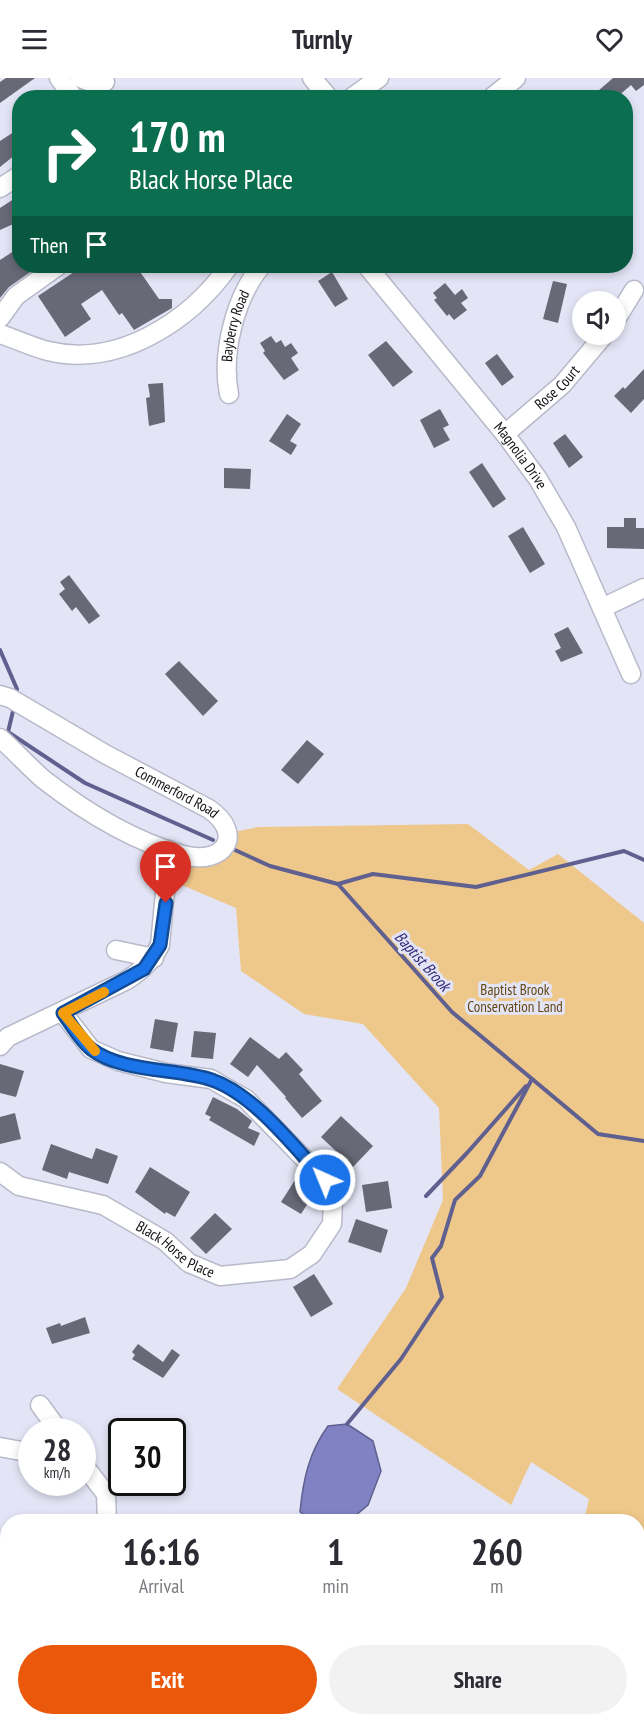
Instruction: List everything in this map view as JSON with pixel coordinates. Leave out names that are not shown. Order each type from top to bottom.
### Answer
[{"type":"street","points":[[80,78],[90,82],[105,82]]},
{"type":"street","points":[[312,78],[322,90]]},
{"type":"street","points":[[362,90],[379,78]]},
{"type":"street","points":[[501,90],[516,78]]},
{"type":"street","points":[[0,318],[15,296],[48,273]]},
{"type":"street","points":[[0,334],[49,351],[85,354],[136,343],[182,317],[224,273]]},
{"type":"street","name":"Bayberry Road","points":[[229,394],[227,369],[234,324],[245,288],[256,273]]},
{"type":"street","name":"Magnolia Drive","points":[[373,273],[505,434],[553,503],[631,674]]},
{"type":"street","points":[[626,303],[634,290]]},
{"type":"street","name":"Rose Court","points":[[505,434],[562,385],[596,345]]},
{"type":"street","points":[[602,608],[644,588]]},
{"type":"street","name":"Commerford Road","points":[[0,738],[41,777],[74,802],[107,822],[169,850],[206,859],[215,856],[223,848],[228,836],[226,826],[209,809],[105,754],[12,700]]},
{"type":"street","points":[[0,1046],[8,1037],[63,1013],[127,980],[144,969],[154,958],[160,945],[169,850]]},
{"type":"street","points":[[116,950],[154,958]]},
{"type":"street","name":"Black Horse Place","points":[[0,1172],[19,1186],[103,1205],[165,1241],[189,1263],[220,1276],[290,1269],[312,1254],[332,1224],[333,1200],[325,1180],[246,1099],[211,1080],[166,1073],[109,1057],[92,1049],[63,1013]]},
{"type":"street","points":[[40,1405],[50,1418]]},
{"type":"street","points":[[0,1447],[18,1451]]},
{"type":"street","points":[[96,1481],[106,1494],[106,1514]]},
{"type":"green space","name":"Baptist Brook Conservation Land","points":[[468,824],[529,870],[558,854],[644,923],[644,1514],[586,1514],[589,1499],[531,1462],[511,1505],[337,1389],[406,1288],[443,1200],[439,1108],[363,1024],[304,1014],[241,971],[236,908],[177,883],[188,866],[212,865],[234,832],[258,827]]},
{"type":"water","points":[[347,1424],[373,1441],[381,1471],[368,1505],[357,1514],[303,1514],[300,1512],[305,1478],[312,1456],[328,1426]]},
{"type":"building","points":[[6,78],[35,78],[18,90],[12,90],[12,94],[0,103],[0,82]]},
{"type":"building","points":[[613,78],[644,78],[644,85],[636,91],[631,85],[625,90],[599,90]]},
{"type":"building","points":[[12,133],[12,157],[0,167],[0,141]]},
{"type":"building","points":[[12,200],[12,225],[0,230],[0,208]]},
{"type":"building","points":[[12,252],[12,273],[29,273],[9,287],[0,298],[0,260]]},
{"type":"building","points":[[72,273],[141,273],[159,299],[172,299],[172,308],[134,330],[122,313],[119,315],[102,290],[81,304],[91,319],[65,337],[38,296]]},
{"type":"building","points":[[333,273],[348,299],[335,307],[318,281]]},
{"type":"building","points":[[553,281],[567,284],[558,323],[543,319]]},
{"type":"building","points":[[445,283],[455,295],[462,289],[468,298],[461,303],[467,310],[454,320],[449,314],[447,316],[434,300],[437,298],[433,293]]},
{"type":"building","points":[[271,336],[276,343],[281,340],[285,347],[291,343],[298,353],[291,358],[299,370],[284,380],[263,353],[265,351],[260,343]]},
{"type":"building","points":[[386,341],[413,372],[393,387],[368,355]]},
{"type":"building","points":[[497,354],[514,377],[502,386],[485,363]]},
{"type":"building","points":[[644,369],[644,399],[631,413],[614,396],[623,387],[625,389]]},
{"type":"building","points":[[163,383],[165,422],[149,426],[146,398],[150,397],[148,384]]},
{"type":"building","points":[[440,409],[449,425],[443,428],[450,440],[434,448],[420,420]]},
{"type":"building","points":[[287,414],[301,424],[290,441],[297,445],[291,455],[269,441]]},
{"type":"building","points":[[565,434],[583,457],[569,468],[553,443]]},
{"type":"building","points":[[482,463],[506,499],[493,508],[469,472]]},
{"type":"building","points":[[224,468],[251,469],[250,489],[224,488]]},
{"type":"building","points":[[624,518],[636,518],[636,528],[644,528],[644,549],[607,548],[607,527],[624,527]]},
{"type":"building","points":[[523,527],[545,564],[530,573],[508,536]]},
{"type":"building","points":[[69,575],[100,616],[89,624],[76,607],[72,611],[59,594],[65,589],[60,582]]},
{"type":"building","points":[[568,627],[583,653],[561,662],[555,651],[561,648],[554,634]]},
{"type":"building","points":[[179,661],[218,701],[203,716],[165,674]]},
{"type":"building","points":[[307,740],[324,754],[298,784],[281,770]]},
{"type":"building","points":[[155,1019],[178,1023],[173,1052],[150,1048]]},
{"type":"building","points":[[194,1031],[216,1033],[213,1059],[191,1057]]},
{"type":"building","points":[[250,1037],[279,1059],[286,1052],[303,1070],[299,1074],[322,1101],[302,1118],[257,1065],[248,1077],[230,1064]]},
{"type":"building","points":[[0,1064],[24,1071],[16,1097],[0,1093]]},
{"type":"building","points":[[213,1097],[237,1109],[252,1121],[248,1128],[260,1133],[254,1146],[209,1120],[211,1117],[205,1114]]},
{"type":"building","points":[[15,1113],[21,1139],[0,1144],[0,1117]]},
{"type":"building","points":[[341,1116],[373,1146],[353,1167],[321,1137]]},
{"type":"building","points":[[51,1144],[92,1159],[96,1148],[118,1156],[108,1184],[69,1172],[67,1179],[42,1170]]},
{"type":"building","points":[[150,1167],[190,1192],[175,1217],[166,1212],[165,1214],[135,1192]]},
{"type":"building","points":[[295,1180],[315,1192],[301,1214],[281,1202]]},
{"type":"building","points":[[388,1181],[392,1208],[366,1212],[362,1185]]},
{"type":"building","points":[[215,1213],[232,1229],[206,1254],[190,1238]]},
{"type":"building","points":[[356,1219],[388,1230],[381,1253],[348,1242]]},
{"type":"building","points":[[314,1274],[333,1304],[311,1317],[293,1287]]},
{"type":"building","points":[[85,1317],[90,1333],[52,1344],[46,1328],[60,1323],[61,1326]]},
{"type":"building","points":[[138,1344],[163,1362],[172,1349],[180,1355],[163,1378],[132,1359],[135,1355],[132,1352]]},
{"type":"waterway","name":"Baptist Brook","points":[[0,650],[17,689],[16,694]]},
{"type":"waterway","name":"Baptist Brook","points":[[14,707],[8,732],[85,783],[213,840]]},
{"type":"waterway","name":"Baptist Brook","points":[[235,850],[270,866],[338,884],[452,1012],[598,1134],[644,1141]]},
{"type":"waterway","points":[[338,884],[373,874],[476,887],[624,851],[644,860]]},
{"type":"waterway","points":[[347,1424],[401,1359],[442,1297],[432,1258],[441,1246],[455,1200],[480,1176],[532,1079]]},
{"type":"waterway","points":[[426,1196],[526,1086]]},
{"type":"slow traffic","points":[[95,1051],[63,1013],[104,992]]},
{"type":"route","points":[[166,903],[160,945],[154,958],[144,969],[63,1013],[92,1049],[118,1062],[211,1080],[246,1099],[325,1180]]}]
